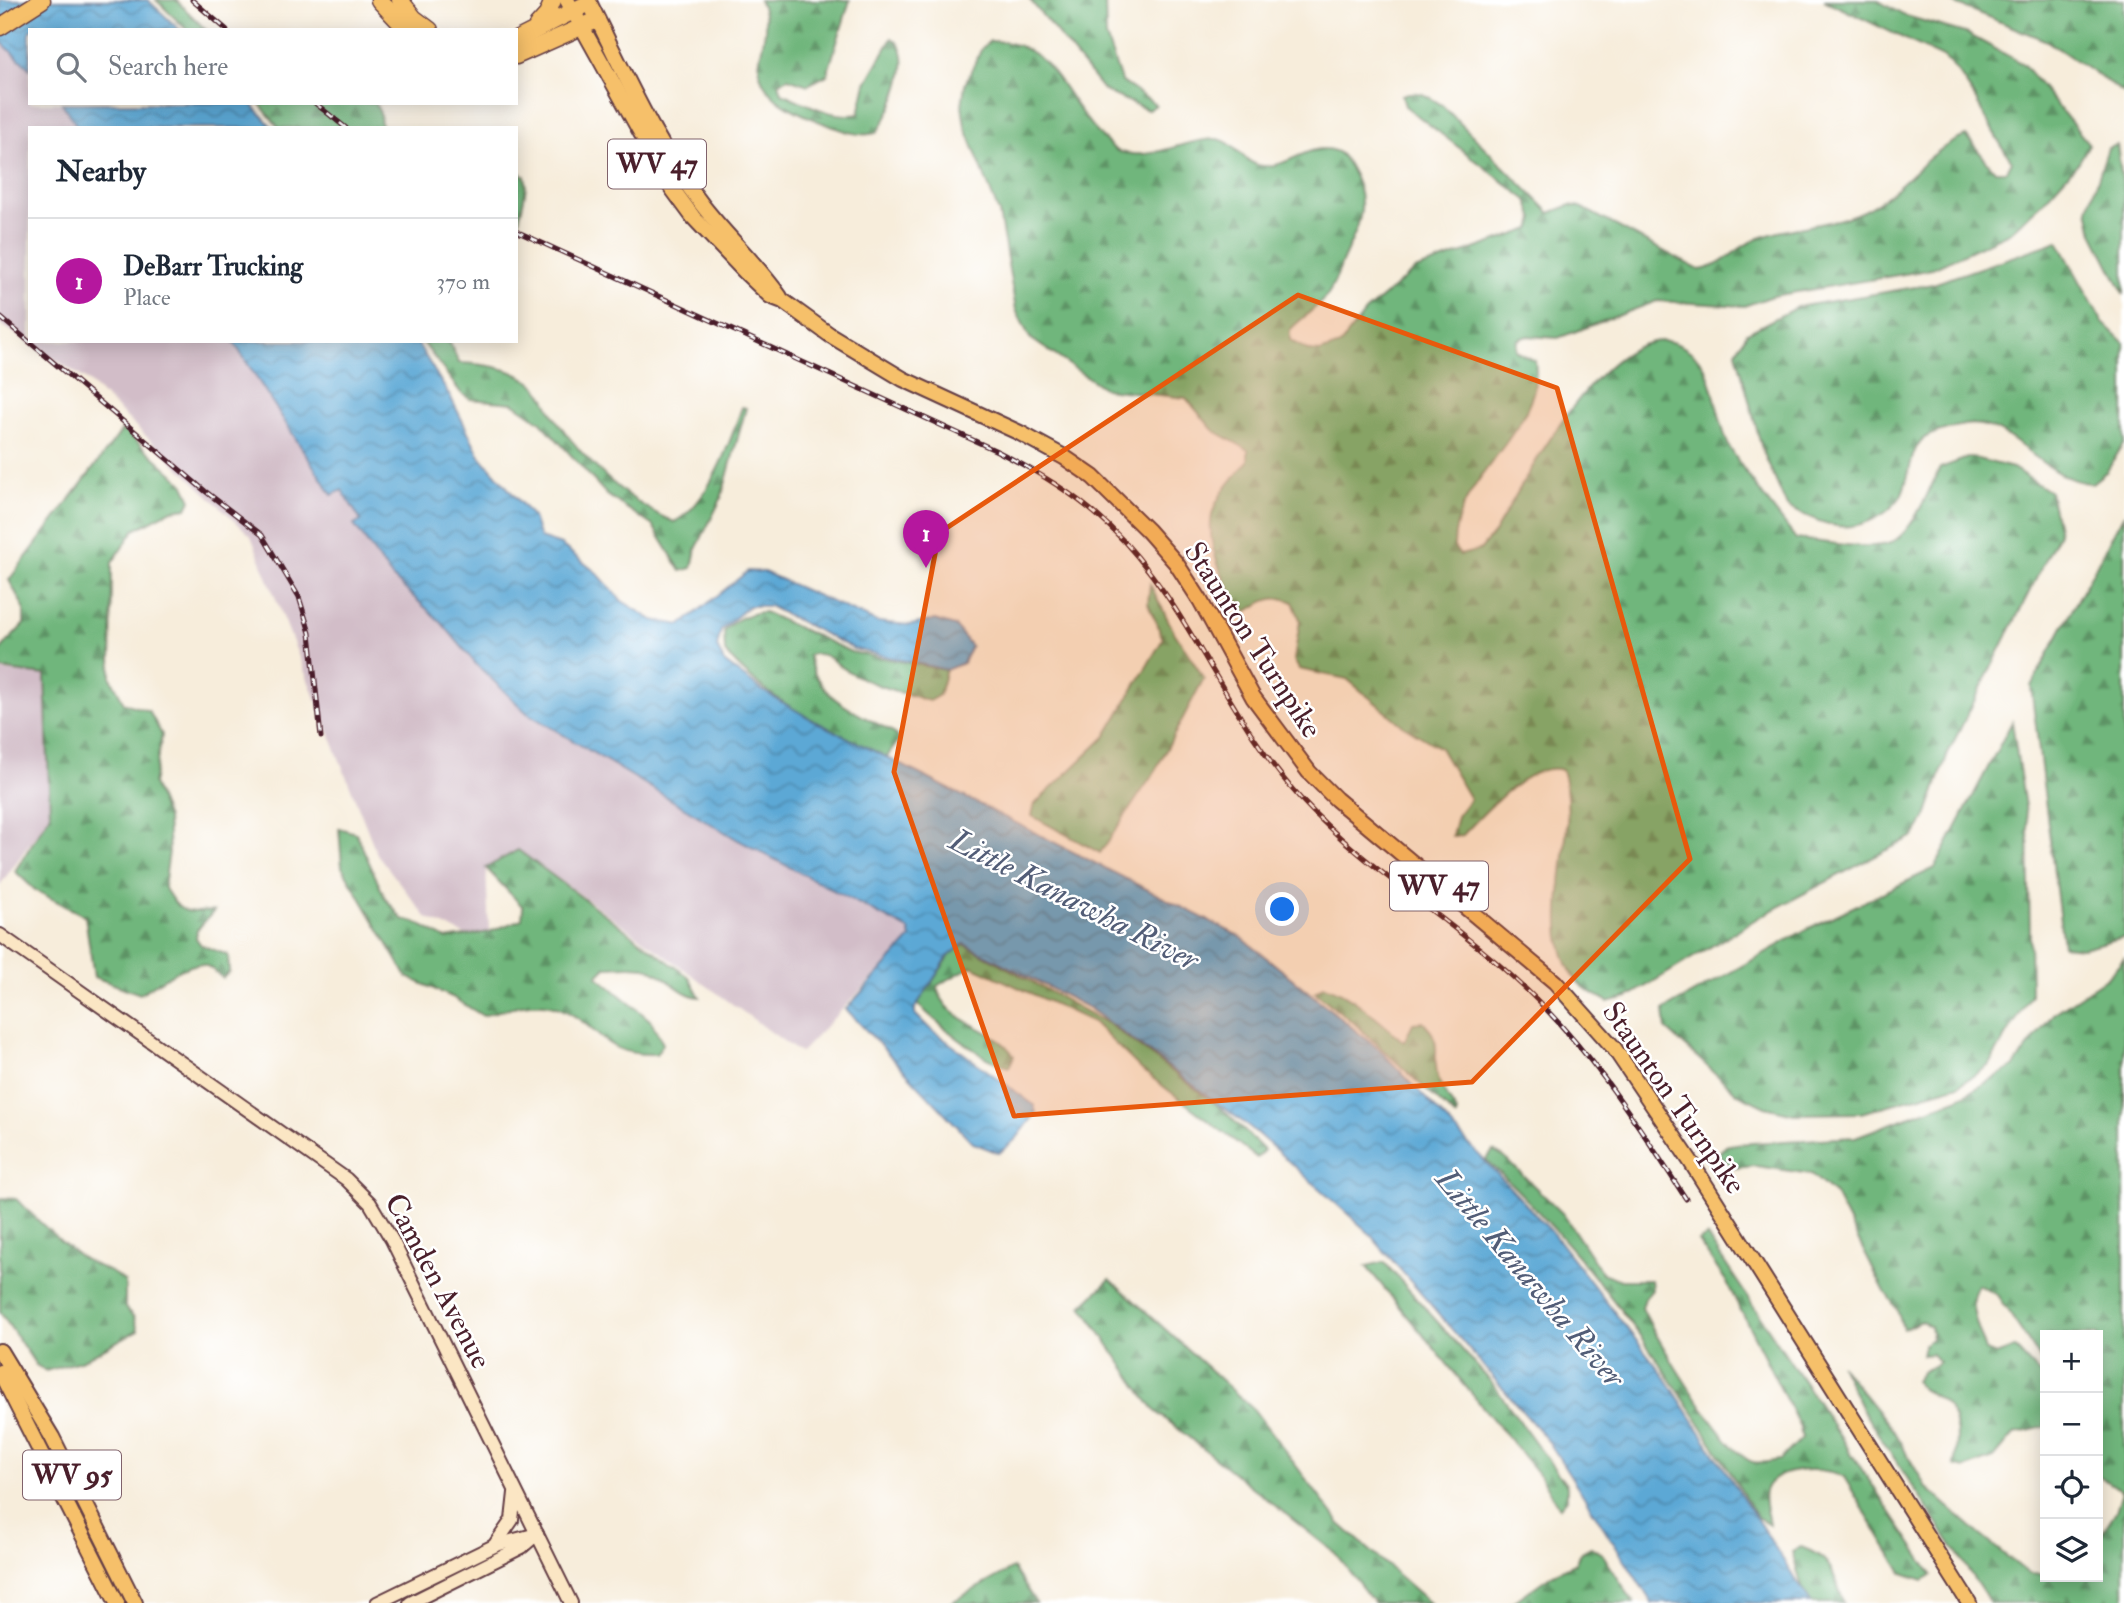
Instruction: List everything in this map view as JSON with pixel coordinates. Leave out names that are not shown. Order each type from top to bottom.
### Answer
[{"type":"highway","points":[[0,27],[42,0]]},
{"type":"highway","points":[[379,0],[405,28]]},
{"type":"highway","points":[[400,0],[414,18],[427,28]]},
{"type":"highway","points":[[519,39],[540,24],[552,0]]},
{"type":"highway","points":[[519,39],[570,6],[588,1]]},
{"type":"highway","points":[[518,55],[597,20]]},
{"type":"main road","name":"WV 47","points":[[588,1],[667,155],[704,207],[763,273],[783,301]]},
{"type":"main road","name":"WV 47","points":[[570,6],[671,187],[693,217],[747,274],[770,296],[783,301]]},
{"type":"main road","name":"Staunton Turnpike","points":[[783,301],[830,335],[903,379],[1020,433],[1064,457],[1093,477],[1148,531],[1200,600],[1253,697],[1309,772],[1335,799],[1555,982],[1614,1048],[1691,1162],[1969,1603]]},
{"type":"main road","name":"WV 95","points":[[0,1351],[60,1451],[135,1603]]},
{"type":"main road","name":"WV 95","points":[[0,1372],[117,1603]]},
{"type":"street","name":"Camden Avenue","points":[[0,935],[346,1179],[366,1197],[392,1240],[571,1603]]},
{"type":"street","points":[[490,1548],[509,1528],[514,1512],[515,1490]]},
{"type":"street","points":[[377,1603],[490,1548],[516,1537],[537,1534]]},
{"type":"street","points":[[410,1603],[522,1547],[537,1534]]},
{"type":"highlighted area","points":[[1298,295],[1557,388],[1690,859],[1472,1082],[1014,1116],[894,772],[939,533]]},
{"type":"shaded area","points":[[0,41],[28,67],[28,105],[63,105],[77,126],[28,126],[28,342],[0,324]]},
{"type":"shaded area","points":[[30,343],[234,343],[332,494],[342,489],[361,521],[355,524],[392,577],[442,623],[476,664],[527,713],[738,840],[909,930],[911,938],[800,1053],[519,850],[486,868],[489,932],[466,935],[427,918],[377,854],[251,536],[87,380]]},
{"type":"shaded area","points":[[0,671],[45,675],[50,815],[0,885]]},
{"type":"green space","points":[[156,0],[176,0],[204,28],[185,28]]},
{"type":"green space","points":[[759,0],[850,0],[827,75],[808,85],[788,78],[779,83],[782,93],[819,109],[839,114],[859,114],[866,83],[892,38],[900,46],[903,70],[900,84],[889,112],[876,133],[856,134],[823,123],[789,107],[770,92],[760,71],[765,22]]},
{"type":"green space","points":[[1030,0],[1105,0],[1106,37],[1121,81],[1156,105],[1148,110],[1104,91]]},
{"type":"green space","points":[[1824,0],[1877,0],[1903,15],[1968,34],[2023,64],[2089,144],[2079,162],[2042,203],[2009,233],[1928,270],[1773,296],[1744,306],[1657,301],[1558,338],[1527,336],[1517,340],[1516,351],[1535,361],[1535,386],[1527,409],[1514,432],[1468,497],[1458,521],[1454,547],[1460,555],[1480,550],[1494,533],[1553,434],[1581,396],[1611,365],[1642,345],[1672,342],[1701,362],[1706,369],[1730,448],[1796,539],[1863,546],[1893,542],[1902,535],[1918,513],[1940,468],[1970,457],[2013,468],[2050,492],[2059,533],[1948,753],[1926,817],[1914,836],[1761,916],[1628,997],[1608,1002],[1577,981],[1565,958],[1559,933],[1567,822],[1567,795],[1562,770],[1549,769],[1522,781],[1494,803],[1462,836],[1452,836],[1457,816],[1470,799],[1440,748],[1402,725],[1347,679],[1299,669],[1294,660],[1300,620],[1293,602],[1275,599],[1263,602],[1246,612],[1239,604],[1220,570],[1213,545],[1211,521],[1220,496],[1248,461],[1248,450],[1213,430],[1186,398],[1105,389],[1030,338],[1016,310],[999,213],[965,126],[962,105],[965,84],[982,48],[990,41],[1012,43],[1029,50],[1043,61],[1087,120],[1120,152],[1144,154],[1214,139],[1227,143],[1256,165],[1263,166],[1272,166],[1316,150],[1325,149],[1340,153],[1360,191],[1361,213],[1358,224],[1328,294],[1290,330],[1290,340],[1309,351],[1320,352],[1340,345],[1365,312],[1415,270],[1531,229],[1534,219],[1527,200],[1405,106],[1402,95],[1408,93],[1423,94],[1442,105],[1550,213],[1570,205],[1581,207],[1699,270],[1715,266],[1748,244],[1768,235],[1837,220],[1863,211],[1890,193],[1938,151],[1966,136],[1995,171],[2007,171],[2012,161],[1954,67],[1943,57]]},
{"type":"green space","points":[[1946,0],[2124,0],[2124,93],[2047,41]]},
{"type":"green space","points":[[261,105],[376,105],[381,126],[277,126]]},
{"type":"green space","points":[[2117,145],[2124,193],[2124,294],[2093,233],[2088,209],[2108,148]]},
{"type":"green space","points":[[518,172],[525,176],[518,225]]},
{"type":"green space","points":[[2058,241],[2103,323],[2124,343],[2124,443],[2107,471],[2092,483],[2074,480],[2058,473],[1997,430],[1981,425],[1964,425],[1937,432],[1923,439],[1914,452],[1900,497],[1878,517],[1860,524],[1841,526],[1815,520],[1787,507],[1762,449],[1736,352],[1747,333],[1797,307],[1933,284]]},
{"type":"green space","points":[[424,343],[450,343],[459,363],[496,367],[531,382],[540,391],[568,436],[594,466],[625,493],[674,522],[686,514],[708,487],[725,454],[742,407],[746,408],[721,499],[696,549],[692,568],[681,571],[653,526],[607,495],[541,422],[513,403],[470,399],[461,393]]},
{"type":"green space","points":[[123,429],[183,483],[191,500],[187,508],[172,510],[134,530],[112,563],[111,678],[124,703],[149,711],[162,735],[153,784],[167,818],[169,852],[164,887],[183,910],[214,911],[197,930],[196,938],[201,945],[228,955],[229,972],[223,978],[210,967],[198,964],[172,974],[140,994],[94,977],[85,916],[35,890],[15,871],[50,815],[45,675],[0,669],[0,650],[24,624],[24,608],[9,580]]},
{"type":"green space","points":[[2124,514],[2124,937],[2083,948],[2063,946],[2031,686]]},
{"type":"green space","points":[[1150,584],[1174,632],[1204,678],[1154,773],[1100,853],[1032,816],[1034,805],[1105,737],[1163,639],[1148,603]]},
{"type":"green space","points":[[764,612],[851,652],[946,670],[939,695],[929,701],[856,676],[820,654],[808,655],[820,683],[830,694],[852,711],[893,732],[899,740],[887,757],[800,713],[741,670],[725,652],[724,631],[742,618]]},
{"type":"green space","points":[[2012,722],[2028,826],[2031,995],[1988,1066],[1959,1085],[1861,1113],[1794,1114],[1765,1107],[1738,1094],[1666,1029],[1664,1010],[1807,929],[1935,868]]},
{"type":"green space","points":[[339,828],[356,833],[385,898],[402,919],[415,922],[446,939],[489,932],[522,919],[523,907],[486,868],[518,850],[689,977],[700,997],[685,992],[653,971],[641,967],[606,967],[597,976],[651,1021],[663,1044],[656,1054],[638,1053],[612,1046],[576,1016],[552,1006],[522,1005],[483,1016],[452,997],[407,977],[342,867]]},
{"type":"green space","points":[[964,944],[1110,1025],[1221,1108],[1264,1150],[1257,1158],[1142,1070],[1093,1022],[972,966],[937,986],[942,999],[960,1017],[995,1037],[1014,1056],[1009,1067],[973,1049],[917,1004],[951,954]]},
{"type":"green space","points":[[2124,958],[2124,1603],[1990,1603],[1863,1411],[1840,1365],[1893,1430],[1926,1487],[1979,1534],[2029,1574],[2040,1574],[2040,1582],[2103,1582],[2103,1531],[2116,1511],[2122,1491],[2103,1478],[2103,1330],[2040,1330],[2040,1359],[1997,1295],[1978,1285],[1974,1293],[1973,1309],[1986,1351],[1996,1355],[2015,1348],[2040,1375],[2040,1428],[2014,1434],[1994,1458],[1964,1469],[1954,1466],[1957,1439],[1952,1414],[1941,1400],[1915,1381],[1922,1372],[1939,1362],[1932,1354],[1922,1355],[1924,1344],[1932,1338],[1930,1327],[1922,1321],[1903,1329],[1897,1309],[1885,1292],[1835,1195],[1811,1174],[1756,1166],[1734,1168],[1718,1154],[1725,1146],[1735,1144],[1855,1137],[1959,1098],[2013,1067],[2053,1014],[2107,978]]},
{"type":"green space","points":[[1323,986],[1355,1001],[1404,1042],[1413,1023],[1423,1022],[1434,1036],[1438,1078],[1457,1112],[1456,1117],[1353,1022],[1315,992]]},
{"type":"green space","points":[[1493,1151],[1504,1157],[1563,1214],[1602,1273],[1621,1280],[1651,1280],[1652,1290],[1645,1298],[1642,1308],[1661,1344],[1709,1418],[1741,1454],[1753,1462],[1780,1460],[1802,1438],[1800,1427],[1726,1281],[1698,1241],[1707,1236],[1932,1575],[1923,1580],[1902,1573],[1844,1477],[1836,1473],[1801,1470],[1778,1477],[1770,1483],[1764,1495],[1769,1524],[1757,1517],[1667,1374],[1600,1283],[1526,1199],[1486,1160]]},
{"type":"green space","points":[[16,1199],[78,1255],[125,1282],[125,1308],[134,1317],[138,1330],[83,1360],[46,1371],[36,1365],[0,1312],[0,1200]]},
{"type":"green space","points":[[1384,1262],[1492,1383],[1567,1486],[1567,1499],[1559,1508],[1540,1476],[1366,1266]]},
{"type":"green space","points":[[1110,1279],[1254,1410],[1340,1524],[1430,1603],[1374,1603],[1335,1553],[1153,1409],[1082,1306]]},
{"type":"green space","points":[[1591,1547],[1603,1555],[1634,1603],[1512,1603],[1553,1574],[1575,1564],[1580,1553]]},
{"type":"green space","points":[[1801,1547],[1826,1562],[1844,1603],[1811,1603],[1802,1587],[1792,1552]]},
{"type":"green space","points":[[1013,1568],[1036,1603],[950,1603]]},
{"type":"water","points":[[0,0],[148,0],[178,28],[28,28],[28,67],[0,41]]},
{"type":"water","points":[[63,105],[253,105],[271,126],[77,126]]},
{"type":"water","name":"Little Kanawha River","points":[[234,343],[417,343],[451,398],[480,456],[533,517],[540,538],[561,545],[597,573],[622,601],[653,620],[681,625],[748,571],[764,572],[877,622],[910,625],[935,620],[955,626],[971,646],[963,663],[946,670],[854,649],[769,606],[749,606],[721,630],[717,647],[724,662],[763,691],[813,720],[1241,937],[1381,1051],[1551,1231],[1665,1377],[1811,1603],[1652,1603],[1549,1442],[1367,1231],[1251,1128],[1089,1008],[964,944],[948,957],[915,1008],[915,1014],[929,1028],[1034,1105],[1036,1113],[1016,1139],[999,1153],[973,1143],[846,1009],[911,938],[909,930],[738,840],[527,713],[476,664],[442,623],[392,577],[354,525],[361,521],[342,490],[332,495]]},
{"type":"railway","points":[[192,0],[225,28]]},
{"type":"railway","points":[[317,105],[344,126]]},
{"type":"railway","points":[[518,232],[997,451],[1056,485],[1097,515],[1138,557],[1163,590],[1250,732],[1274,767],[1301,799],[1351,847],[1489,956],[1541,1004],[1608,1083],[1686,1199]]},
{"type":"railway","points":[[0,317],[28,341]]},
{"type":"railway","points":[[31,343],[205,491],[262,535],[299,597],[310,633],[321,737]]},
{"type":"place","name":"DeBarr Trucking","points":[[926,568]]}]
